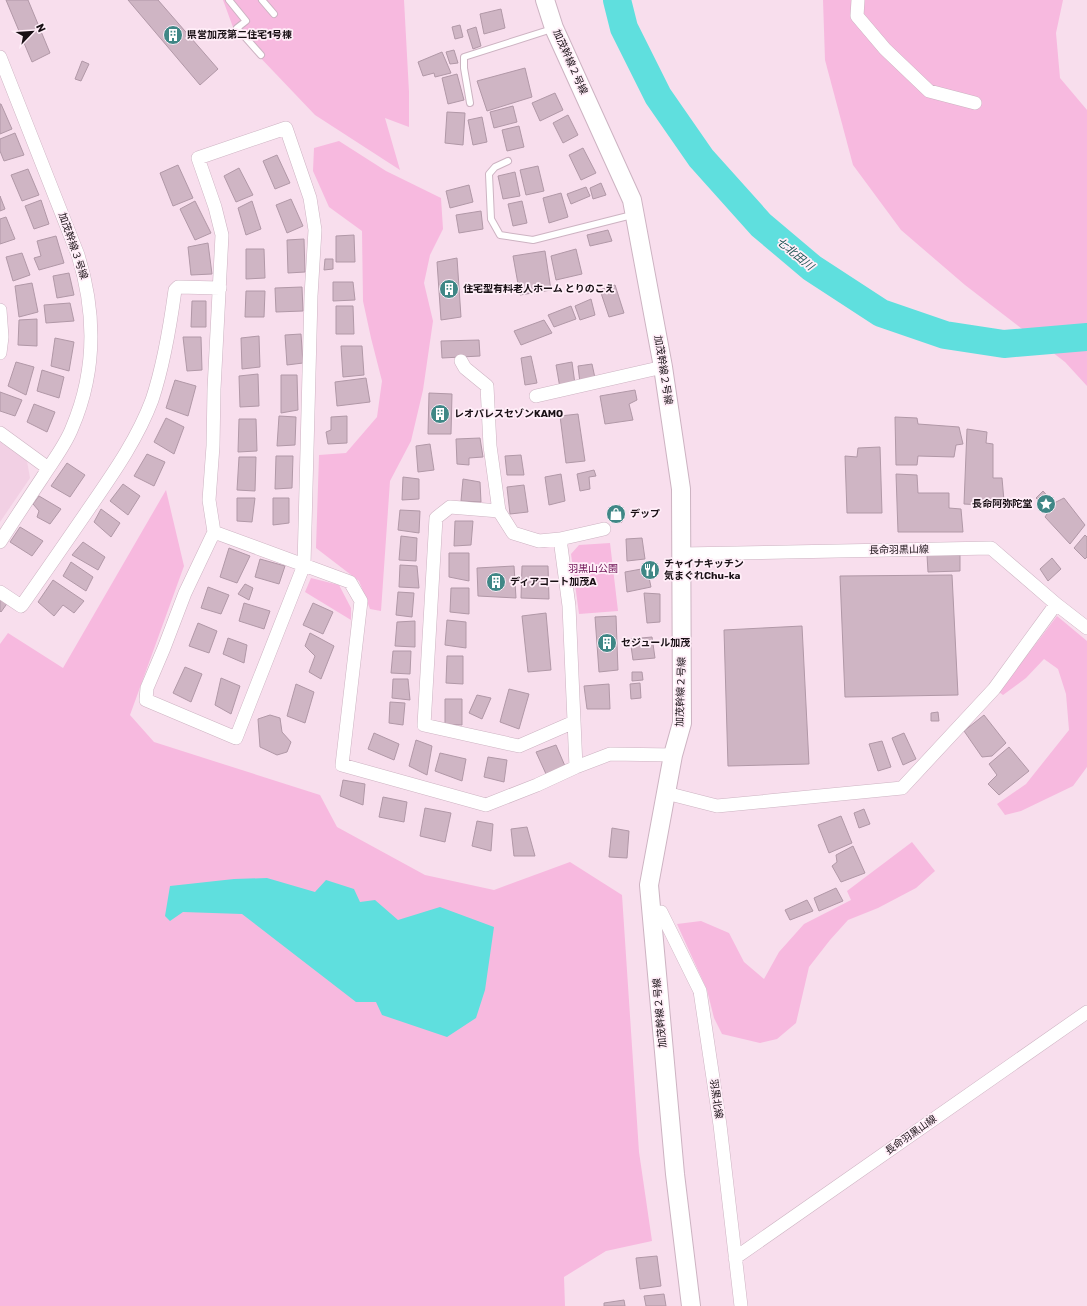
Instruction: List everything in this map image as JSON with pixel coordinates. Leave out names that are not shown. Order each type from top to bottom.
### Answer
[{"type":"street","name":"加茂幹線２号線","points":[[545,0],[554,28],[632,200],[663,367],[681,489],[682,723],[673,755],[649,885],[674,1166],[691,1306]]},
{"type":"street","points":[[858,0],[857,16],[885,49],[929,91],[976,103]]},
{"type":"street","name":"加茂幹線３号線","points":[[0,57],[78,255],[84,274],[91,321],[91,352],[84,393],[72,429],[0,542]]},
{"type":"street","points":[[286,128],[310,198],[315,230],[311,296],[304,565],[236,738],[146,700],[147,688],[185,593],[214,532],[209,500],[220,288],[222,234],[215,207],[198,158],[286,128]]},
{"type":"street","points":[[0,592],[21,606],[22,605],[120,463],[143,422],[161,370],[167,343],[175,290],[178,287],[220,288]]},
{"type":"street","points":[[0,310],[2,337],[0,353]]},
{"type":"street","points":[[461,361],[465,368],[487,386],[490,446],[499,511],[513,533],[539,541],[560,539],[604,529]]},
{"type":"street","points":[[536,396],[663,367]]},
{"type":"street","points":[[0,433],[48,468]]},
{"type":"street","points":[[499,511],[450,508],[436,518],[424,725],[519,746],[574,722]]},
{"type":"street","points":[[214,532],[350,582],[361,601],[342,765],[486,805],[610,754],[673,755]]},
{"type":"street","points":[[560,539],[569,606],[576,767]]},
{"type":"street","name":"長命羽黒山線","points":[[682,554],[991,548],[1056,604],[1087,628]]},
{"type":"street","points":[[666,793],[716,806],[902,788],[994,689],[1056,604]]},
{"type":"street","name":"羽黒北線","points":[[651,914],[661,912],[700,991],[720,1125],[741,1306]]},
{"type":"street","name":"長命羽黒山線","points":[[735,1258],[1087,1012]]},
{"type":"lane","points":[[230,0],[246,20],[237,28],[261,55]]},
{"type":"lane","points":[[262,0],[274,14]]},
{"type":"lane","points":[[470,103],[464,68],[464,57],[554,28]]},
{"type":"lane","points":[[508,161],[495,167],[489,174],[491,219],[500,235],[533,240],[635,214]]},
{"type":"shaded area","points":[[0,442],[27,461],[30,478],[0,522]]},
{"type":"green space","points":[[223,0],[404,0],[409,92],[409,127],[385,118],[400,170],[315,115],[234,30]]},
{"type":"green space","points":[[823,0],[1063,0],[1056,33],[1060,78],[1087,110],[1087,386],[1065,362],[965,285],[901,230],[853,165],[825,60]]},
{"type":"green space","points":[[339,141],[386,171],[441,198],[443,229],[430,255],[424,283],[433,321],[423,390],[411,441],[390,481],[381,611],[370,609],[359,581],[316,548],[319,455],[346,453],[377,417],[382,381],[363,301],[362,231],[329,207],[313,171],[314,148]]},
{"type":"green space","points":[[166,490],[184,566],[130,715],[154,742],[320,795],[337,827],[425,875],[494,890],[570,862],[622,895],[639,1152],[652,1241],[606,1251],[564,1277],[565,1306],[0,1306],[0,644],[8,633],[63,668]]},
{"type":"green space","name":"羽黒山公園","points":[[610,543],[618,611],[579,614],[571,554],[579,545]]},
{"type":"green space","points":[[311,578],[339,585],[351,608],[351,620],[305,592]]},
{"type":"green space","points":[[1057,616],[1087,641],[1087,767],[1073,786],[1021,811],[1005,815],[997,804],[1026,784],[1069,730],[1066,694],[1058,669],[1044,659],[1026,678],[1003,695],[999,692]]},
{"type":"green space","points":[[912,842],[935,871],[916,888],[878,908],[848,920],[809,967],[796,1023],[777,1039],[760,1043],[722,1034],[714,1018],[707,990],[677,924],[701,921],[729,933],[744,962],[764,979],[779,952],[804,924],[851,900],[847,891]]},
{"type":"water","points":[[267,878],[315,892],[326,880],[354,889],[360,902],[375,900],[398,920],[440,907],[494,927],[485,990],[476,1018],[447,1037],[382,1015],[376,1002],[356,1002],[242,914],[183,912],[170,921],[165,916],[170,886],[234,879]]},
{"type":"building","points":[[6,0],[28,0],[50,53],[32,62]]},
{"type":"building","name":"県営加茂第二住宅1号棟","points":[[128,0],[158,0],[218,69],[200,85]]},
{"type":"building","points":[[501,9],[505,28],[484,34],[480,14]]},
{"type":"building","points":[[460,25],[463,37],[455,39],[452,27]]},
{"type":"building","points":[[476,27],[481,46],[473,49],[467,30]]},
{"type":"building","points":[[454,50],[458,63],[450,64],[446,52]]},
{"type":"building","points":[[442,52],[451,73],[435,77],[434,73],[423,76],[418,62]]},
{"type":"building","points":[[82,61],[89,64],[81,81],[75,79]]},
{"type":"building","points":[[525,68],[532,97],[487,111],[477,81]]},
{"type":"building","points":[[457,74],[464,100],[448,104],[442,78]]},
{"type":"building","points":[[555,93],[563,110],[540,121],[532,103]]},
{"type":"building","points":[[0,104],[12,129],[0,134]]},
{"type":"building","points":[[513,106],[517,122],[494,128],[490,112]]},
{"type":"building","points":[[447,112],[465,113],[463,145],[445,143]]},
{"type":"building","points":[[568,115],[578,135],[563,143],[553,123]]},
{"type":"building","points":[[482,117],[487,142],[473,145],[468,120]]},
{"type":"building","points":[[519,126],[524,147],[507,151],[502,130]]},
{"type":"building","points":[[15,133],[24,155],[4,161],[0,151],[0,139]]},
{"type":"building","points":[[583,148],[596,173],[581,180],[569,155]]},
{"type":"building","points":[[277,155],[290,183],[275,189],[263,161]]},
{"type":"building","points":[[178,165],[193,198],[173,206],[160,173]]},
{"type":"building","points":[[538,166],[544,191],[526,195],[520,170]]},
{"type":"building","points":[[239,168],[253,195],[236,202],[224,176]]},
{"type":"building","points":[[28,169],[39,195],[22,201],[11,175]]},
{"type":"building","points":[[515,172],[520,196],[503,199],[498,176]]},
{"type":"building","points":[[601,183],[606,195],[593,199],[590,188]]},
{"type":"building","points":[[469,185],[473,202],[450,208],[446,191]]},
{"type":"building","points":[[586,187],[590,196],[571,204],[567,194]]},
{"type":"building","points":[[561,193],[568,217],[549,223],[543,198]]},
{"type":"building","points":[[0,196],[5,209],[0,211]]},
{"type":"building","points":[[291,199],[303,226],[287,233],[276,205]]},
{"type":"building","points":[[41,200],[49,224],[34,229],[25,206]]},
{"type":"building","points":[[195,201],[211,233],[195,240],[180,209]]},
{"type":"building","points":[[252,201],[261,229],[246,235],[238,208]]},
{"type":"building","points":[[522,201],[527,223],[513,226],[508,204]]},
{"type":"building","points":[[481,211],[483,229],[459,233],[456,215]]},
{"type":"building","points":[[6,217],[15,239],[0,244],[0,219]]},
{"type":"building","points":[[608,230],[612,241],[590,246],[587,235]]},
{"type":"building","points":[[354,235],[355,262],[336,262],[336,236]]},
{"type":"building","points":[[56,236],[64,263],[39,270],[34,258],[41,256],[37,241]]},
{"type":"building","points":[[304,239],[305,272],[288,273],[287,240]]},
{"type":"building","points":[[208,243],[212,274],[191,275],[188,247]]},
{"type":"building","points":[[246,249],[264,249],[265,278],[246,279]]},
{"type":"building","points":[[576,249],[582,274],[556,280],[551,256]]},
{"type":"building","points":[[545,251],[551,290],[520,295],[513,256]]},
{"type":"building","points":[[22,253],[30,275],[13,281],[6,257]]},
{"type":"building","name":"住宅型有料老人ホーム とりのこえ","points":[[457,258],[461,317],[441,320],[437,262]]},
{"type":"building","points":[[325,259],[333,259],[333,269],[324,270]]},
{"type":"building","points":[[69,273],[74,295],[57,298],[53,276]]},
{"type":"building","points":[[333,282],[353,282],[355,300],[333,301]]},
{"type":"building","points":[[32,283],[38,312],[19,317],[15,286]]},
{"type":"building","points":[[615,285],[624,313],[609,317],[600,290]]},
{"type":"building","points":[[302,287],[303,311],[276,312],[275,288]]},
{"type":"building","points":[[246,291],[265,291],[264,317],[245,317]]},
{"type":"building","points":[[591,299],[595,315],[580,320],[575,306]]},
{"type":"building","points":[[192,301],[206,301],[206,327],[191,327]]},
{"type":"building","points":[[70,303],[74,321],[46,323],[44,305]]},
{"type":"building","points":[[336,306],[353,306],[354,334],[336,334]]},
{"type":"building","points":[[571,306],[576,319],[554,327],[548,315]]},
{"type":"building","points":[[37,319],[37,346],[18,345],[19,320]]},
{"type":"building","points":[[544,320],[552,333],[521,345],[514,331]]},
{"type":"building","points":[[301,334],[303,363],[287,365],[285,335]]},
{"type":"building","points":[[259,336],[260,367],[242,369],[241,338]]},
{"type":"building","points":[[183,337],[201,337],[202,370],[187,371]]},
{"type":"building","points":[[55,338],[74,342],[69,371],[51,366]]},
{"type":"building","points":[[479,340],[480,356],[442,358],[441,341]]},
{"type":"building","points":[[341,346],[362,346],[364,375],[343,377]]},
{"type":"building","points":[[531,356],[537,383],[525,385],[521,358]]},
{"type":"building","points":[[16,362],[34,367],[26,395],[8,386]]},
{"type":"building","points":[[572,362],[575,384],[560,388],[556,365]]},
{"type":"building","points":[[592,364],[595,378],[580,383],[578,366]]},
{"type":"building","points":[[42,370],[64,377],[59,398],[37,391]]},
{"type":"building","points":[[258,374],[259,406],[240,407],[239,376]]},
{"type":"building","points":[[281,375],[297,375],[298,410],[281,413]]},
{"type":"building","points":[[366,378],[370,402],[337,406],[335,382]]},
{"type":"building","points":[[175,380],[196,386],[188,416],[166,408]]},
{"type":"building","points":[[635,390],[637,400],[629,404],[633,420],[605,424],[600,396]]},
{"type":"building","points":[[0,392],[22,400],[15,416],[0,411]]},
{"type":"building","name":"レオパレスセゾンKAMO","points":[[429,393],[452,394],[451,434],[428,434]]},
{"type":"building","points":[[34,404],[55,412],[47,432],[27,422]]},
{"type":"building","points":[[578,414],[585,461],[566,463],[560,416]]},
{"type":"building","points":[[279,416],[296,417],[295,445],[277,446]]},
{"type":"building","points":[[347,416],[347,443],[328,444],[326,432],[331,430],[331,417]]},
{"type":"building","points":[[895,417],[917,418],[918,424],[959,427],[963,444],[956,445],[954,457],[918,456],[917,465],[896,465]]},
{"type":"building","points":[[166,418],[184,427],[174,454],[154,442]]},
{"type":"building","points":[[239,419],[256,419],[257,451],[238,452]]},
{"type":"building","points":[[967,429],[987,432],[986,443],[993,444],[993,478],[1002,478],[1004,501],[984,501],[983,505],[964,504]]},
{"type":"building","points":[[480,438],[483,457],[469,458],[469,465],[457,464],[456,439]]},
{"type":"building","points":[[430,444],[434,470],[418,472],[416,446]]},
{"type":"building","points":[[880,447],[882,513],[847,513],[845,456],[857,457],[858,448]]},
{"type":"building","points":[[147,454],[165,462],[154,486],[134,476]]},
{"type":"building","points":[[521,455],[524,475],[507,475],[505,456]]},
{"type":"building","points":[[276,456],[293,456],[292,488],[275,489]]},
{"type":"building","points":[[239,457],[256,457],[255,491],[237,490]]},
{"type":"building","points":[[67,463],[85,475],[70,497],[51,486]]},
{"type":"building","points":[[594,470],[596,476],[589,477],[590,489],[580,491],[577,474]]},
{"type":"building","points":[[561,474],[565,501],[549,505],[545,477]]},
{"type":"building","points":[[896,474],[917,475],[918,493],[949,493],[949,508],[961,509],[963,532],[898,532]]},
{"type":"building","points":[[403,477],[419,479],[419,499],[402,500]]},
{"type":"building","points":[[463,479],[480,482],[481,502],[461,501]]},
{"type":"building","points":[[123,484],[140,496],[128,515],[110,501]]},
{"type":"building","points":[[524,485],[528,512],[510,514],[507,487]]},
{"type":"building","points":[[1043,491],[1054,503],[1064,498],[1085,525],[1070,544],[1045,517],[1049,511],[1036,498]]},
{"type":"building","points":[[39,496],[61,509],[50,524],[37,517],[39,511],[33,504]]},
{"type":"building","points":[[237,498],[255,498],[252,522],[237,521]]},
{"type":"building","points":[[273,498],[289,498],[289,523],[273,525]]},
{"type":"building","points":[[620,505],[622,522],[616,523],[614,506]]},
{"type":"building","points":[[101,509],[120,523],[111,537],[94,522]]},
{"type":"building","points":[[400,510],[420,511],[419,533],[398,530]]},
{"type":"building","points":[[455,521],[473,521],[471,545],[454,546]]},
{"type":"building","points":[[20,527],[43,541],[32,556],[10,542]]},
{"type":"building","points":[[1085,535],[1087,537],[1087,557],[1085,559],[1074,548]]},
{"type":"building","points":[[401,536],[417,538],[416,561],[399,560]]},
{"type":"building","points":[[642,538],[645,559],[627,561],[626,539]]},
{"type":"building","points":[[83,542],[105,557],[98,570],[72,555]]},
{"type":"building","points":[[229,548],[250,556],[237,583],[220,577]]},
{"type":"building","points":[[449,553],[469,553],[469,581],[449,577]]},
{"type":"building","points":[[927,555],[960,555],[960,571],[928,572]]},
{"type":"building","points":[[1052,558],[1061,569],[1048,581],[1040,569]]},
{"type":"building","points":[[260,559],[285,566],[279,584],[255,577]]},
{"type":"building","points":[[71,562],[93,577],[86,591],[63,576]]},
{"type":"building","points":[[400,565],[417,566],[419,588],[399,587]]},
{"type":"building","name":"ディアコート加茂A","points":[[514,566],[516,598],[478,596],[477,568]]},
{"type":"building","points":[[522,566],[548,566],[549,599],[521,598]]},
{"type":"building","points":[[647,568],[651,587],[627,592],[625,572]]},
{"type":"building","points":[[952,575],[958,695],[845,697],[840,576]]},
{"type":"building","points":[[53,580],[84,601],[74,613],[63,605],[54,616],[38,602]]},
{"type":"building","points":[[245,584],[253,588],[249,600],[238,594]]},
{"type":"building","points":[[208,587],[229,595],[221,614],[201,608]]},
{"type":"building","points":[[451,588],[469,588],[469,614],[450,612]]},
{"type":"building","points":[[0,590],[11,598],[1,612],[0,611]]},
{"type":"building","points":[[398,592],[414,593],[412,617],[396,615]]},
{"type":"building","points":[[644,593],[660,594],[660,622],[647,623]]},
{"type":"building","points":[[244,603],[270,611],[264,629],[239,621]]},
{"type":"building","points":[[313,603],[333,612],[323,634],[303,625]]},
{"type":"building","points":[[546,613],[551,670],[528,672],[522,616]]},
{"type":"building","name":"セジュール加茂","points":[[616,616],[618,670],[599,672],[595,617]]},
{"type":"building","points":[[447,620],[466,622],[466,648],[445,645]]},
{"type":"building","points":[[415,621],[415,647],[395,646],[397,622]]},
{"type":"building","points":[[198,623],[217,631],[209,653],[189,646]]},
{"type":"building","points":[[802,626],[809,764],[728,766],[724,630]]},
{"type":"building","points":[[310,633],[334,646],[321,679],[309,672],[315,656],[305,646]]},
{"type":"building","points":[[652,637],[655,658],[633,660],[630,639]]},
{"type":"building","points":[[228,638],[247,645],[244,663],[223,654]]},
{"type":"building","points":[[393,651],[411,651],[410,674],[391,673]]},
{"type":"building","points":[[447,656],[463,656],[463,684],[446,683]]},
{"type":"building","points":[[185,667],[202,674],[191,702],[173,693]]},
{"type":"building","points":[[632,672],[642,672],[643,680],[632,681]]},
{"type":"building","points":[[221,678],[240,686],[231,714],[215,705]]},
{"type":"building","points":[[393,679],[408,679],[410,700],[392,698]]},
{"type":"building","points":[[640,683],[641,698],[631,699],[630,684]]},
{"type":"building","points":[[296,684],[314,692],[305,723],[287,716]]},
{"type":"building","points":[[609,684],[610,709],[587,709],[584,686]]},
{"type":"building","points":[[509,689],[529,694],[519,729],[500,722]]},
{"type":"building","points":[[477,695],[491,698],[482,719],[469,713]]},
{"type":"building","points":[[445,699],[462,699],[462,725],[445,724]]},
{"type":"building","points":[[390,702],[405,703],[403,725],[389,723]]},
{"type":"building","points":[[938,712],[939,721],[931,721],[931,713]]},
{"type":"building","points":[[270,715],[280,718],[282,732],[291,742],[287,752],[277,755],[260,747],[258,719]]},
{"type":"building","points":[[984,715],[1006,743],[992,756],[982,757],[964,731]]},
{"type":"building","points":[[374,733],[399,744],[394,760],[368,749]]},
{"type":"building","points":[[904,733],[916,759],[903,765],[892,738]]},
{"type":"building","points":[[416,740],[432,746],[427,775],[409,766]]},
{"type":"building","points":[[882,741],[891,767],[878,771],[869,744]]},
{"type":"building","points":[[556,745],[565,766],[546,774],[536,752]]},
{"type":"building","points":[[1009,747],[1029,771],[999,795],[988,784],[997,775],[989,764]]},
{"type":"building","points":[[440,753],[466,759],[462,781],[435,771]]},
{"type":"building","points":[[488,757],[507,760],[504,782],[484,777]]},
{"type":"building","points":[[343,780],[365,784],[363,805],[340,796]]},
{"type":"building","points":[[383,797],[407,802],[404,822],[379,817]]},
{"type":"building","points":[[425,808],[451,813],[445,842],[420,836]]},
{"type":"building","points":[[864,809],[870,824],[859,828],[854,813]]},
{"type":"building","points":[[841,816],[852,843],[829,853],[818,825]]},
{"type":"building","points":[[477,821],[493,824],[491,851],[472,846]]},
{"type":"building","points":[[527,827],[535,856],[514,856],[511,829]]},
{"type":"building","points":[[612,828],[629,831],[627,858],[609,857]]},
{"type":"building","points":[[853,846],[865,873],[841,882],[832,866],[837,862],[836,855]]},
{"type":"building","points":[[836,888],[843,901],[819,911],[814,898]]},
{"type":"building","points":[[807,900],[813,911],[790,920],[785,910]]},
{"type":"building","points":[[657,1256],[661,1286],[640,1289],[636,1258]]},
{"type":"building","points":[[664,1294],[666,1306],[646,1306],[644,1296]]},
{"type":"building","points":[[624,1300],[625,1306],[604,1306],[604,1303]]},
{"type":"waterway","name":"七北田川","points":[[617,0],[624,28],[658,96],[701,158],[761,225],[812,268],[881,313],[945,335],[1004,344],[1087,337]]},
{"type":"place","name":"県営加茂第二住宅1号棟","points":[[173,35]]},
{"type":"place","name":"住宅型有料老人ホーム とりのこえ","points":[[449,289]]},
{"type":"place","name":"レオパレスセゾンKAMO","points":[[440,414]]},
{"type":"place","name":"長命阿弥陀堂","points":[[1046,504]]},
{"type":"place","name":"デップ","points":[[616,514]]},
{"type":"place","name":"チャイナキッチン 気まぐれChu-ka","points":[[650,570]]},
{"type":"place","name":"ディアコート加茂A","points":[[496,582]]},
{"type":"place","name":"セジュール加茂","points":[[607,643]]}]
